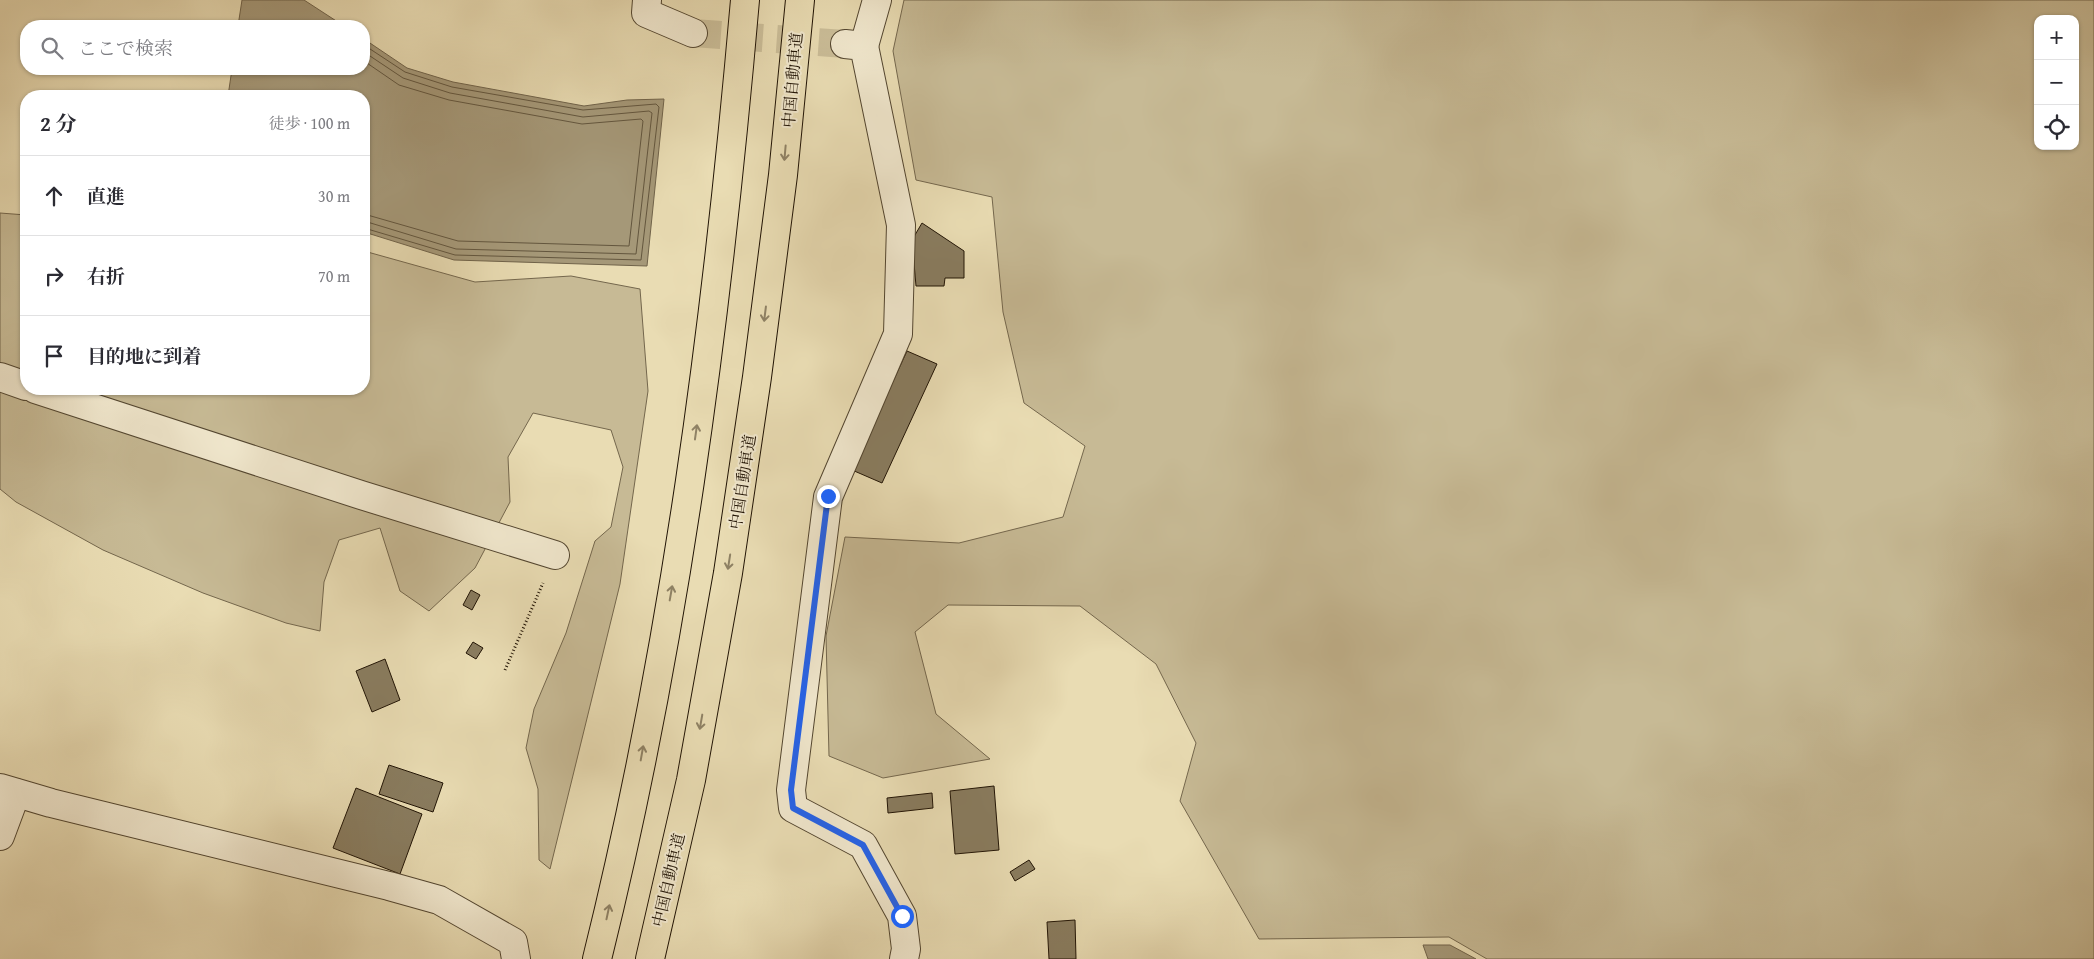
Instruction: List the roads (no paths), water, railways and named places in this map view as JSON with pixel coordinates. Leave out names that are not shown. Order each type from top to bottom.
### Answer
[{"type":"highway","points":[[597,959],[640,763],[677,559],[712,321],[736,101],[743,0]]},
{"type":"highway","name":"中国自動車道","points":[[650,959],[690,780],[728,573],[757,378],[783,175],[800,0]]},
{"type":"street","points":[[647,0],[646,12],[693,33]]},
{"type":"street","points":[[877,0],[854,45],[901,225],[898,334],[828,496],[791,790],[793,808],[863,845],[902,916],[906,949],[904,959]]},
{"type":"street","points":[[0,377],[20,384]]},
{"type":"street","points":[[53,395],[352,492],[555,555]]},
{"type":"street","points":[[0,836],[8,790],[51,803],[439,900],[513,942],[516,959]]},
{"type":"water","points":[[242,0],[304,0],[335,20],[239,20]]},
{"type":"water","points":[[370,43],[407,68],[453,82],[584,106],[627,100],[664,99],[647,266],[454,260],[370,234],[370,90],[229,90],[231,75],[370,75]]},
{"type":"water","points":[[1423,945],[1450,945],[1476,959],[1428,959]]},
{"type":"tunnel","points":[[693,33],[845,44]]}]
